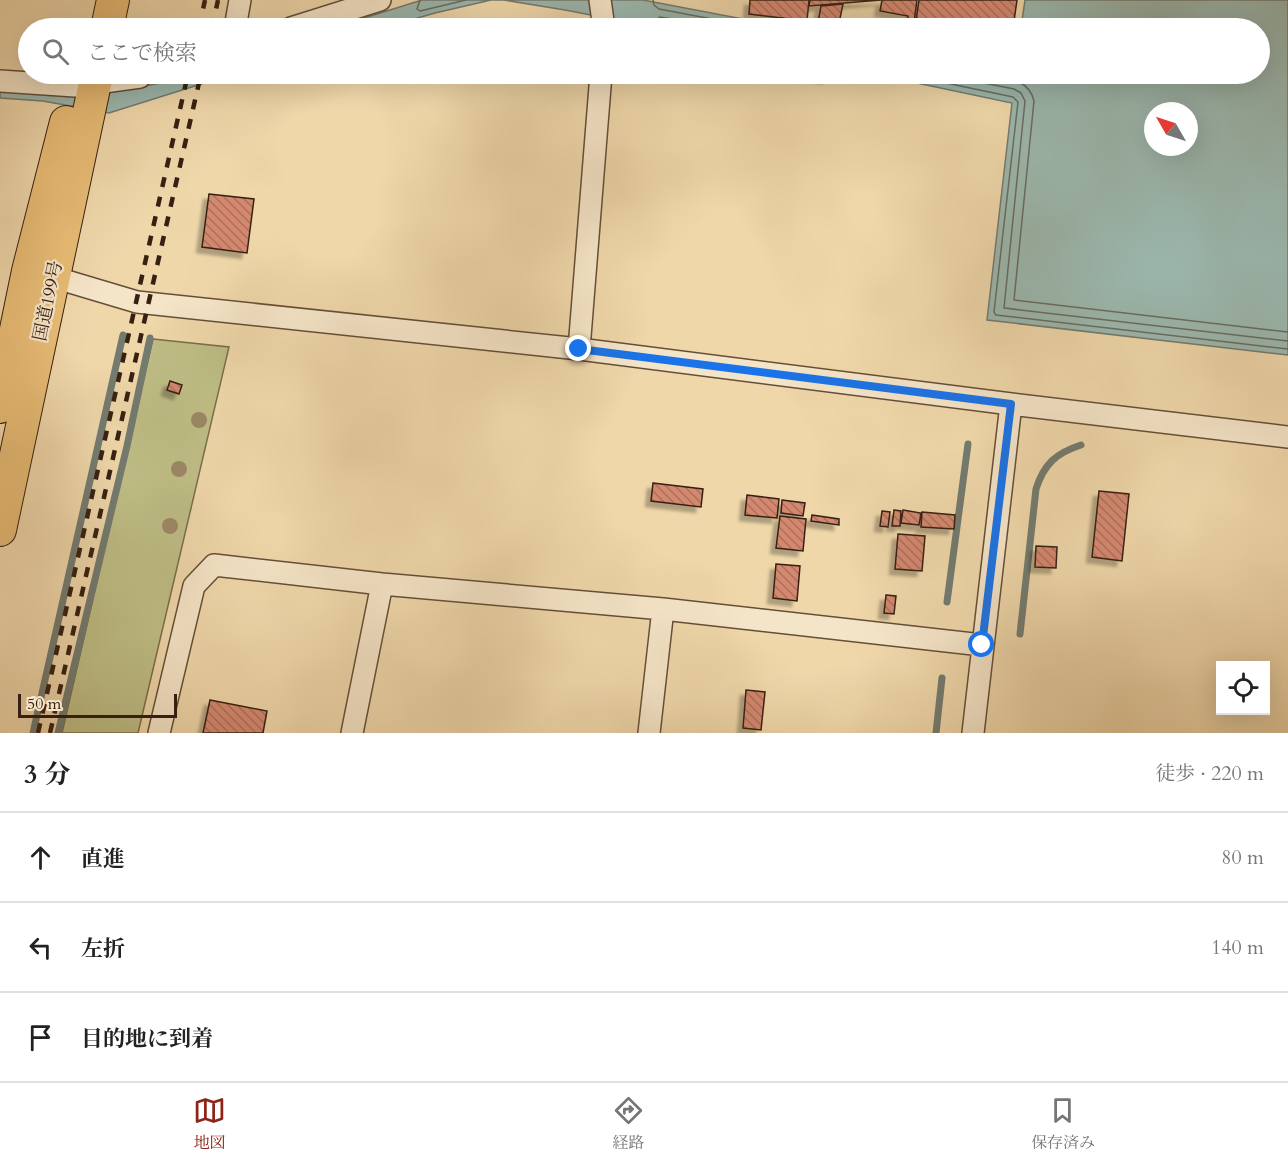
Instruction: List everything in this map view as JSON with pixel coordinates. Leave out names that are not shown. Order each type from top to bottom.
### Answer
[{"type":"highway","points":[[90,18],[94,0]]},
{"type":"highway","points":[[109,18],[113,0]]},
{"type":"highway","name":"国道199号","points":[[0,530],[8,456],[41,273],[85,84]]},
{"type":"highway","name":"国道199号","points":[[0,407],[41,273]]},
{"type":"street","points":[[237,18],[240,0]]},
{"type":"street","points":[[314,18],[340,7],[380,0]]},
{"type":"street","points":[[600,0],[603,18]]},
{"type":"street","points":[[0,81],[18,81]]},
{"type":"street","points":[[579,349],[600,84]]},
{"type":"street","points":[[41,273],[137,302],[579,349],[1288,437]]},
{"type":"street","points":[[973,733],[1011,404]]},
{"type":"street","points":[[159,733],[194,586],[214,565],[382,584],[663,609],[982,645]]},
{"type":"street","points":[[352,733],[382,584]]},
{"type":"street","points":[[649,733],[663,609]]},
{"type":"shaded area","points":[[153,339],[229,347],[138,733],[62,733]]},
{"type":"water","points":[[422,0],[491,0],[418,18],[364,18]]},
{"type":"water","points":[[504,0],[643,0],[738,18],[606,18]]},
{"type":"water","points":[[1025,0],[1288,0],[1288,355],[987,320],[1012,103],[922,84],[1270,84],[1270,18],[1022,18]]},
{"type":"water","points":[[155,84],[201,84],[109,113],[43,101],[0,98],[0,88],[115,91]]},
{"type":"building","points":[[750,0],[809,0],[807,18],[749,14]]},
{"type":"building","points":[[810,0],[881,0],[809,6]]},
{"type":"building","points":[[882,0],[917,0],[915,18],[880,11]]},
{"type":"building","points":[[919,0],[1017,0],[1014,18],[916,18]]},
{"type":"building","points":[[843,4],[840,18],[819,18],[821,6]]},
{"type":"building","points":[[209,194],[254,199],[247,253],[202,247]]},
{"type":"building","points":[[170,381],[182,385],[179,394],[167,390]]},
{"type":"building","points":[[653,483],[703,489],[701,507],[651,501]]},
{"type":"building","points":[[1099,491],[1129,494],[1122,561],[1092,557]]},
{"type":"building","points":[[747,495],[779,499],[777,518],[745,515]]},
{"type":"building","points":[[782,500],[805,503],[803,516],[781,513]]},
{"type":"building","points":[[894,510],[901,511],[900,526],[892,526]]},
{"type":"building","points":[[903,510],[921,513],[919,525],[901,523]]},
{"type":"building","points":[[882,511],[890,512],[888,527],[880,526]]},
{"type":"building","points":[[922,512],[955,515],[954,529],[921,527]]},
{"type":"building","points":[[812,515],[839,519],[839,525],[811,521]]},
{"type":"building","points":[[780,516],[806,519],[803,551],[776,548]]},
{"type":"building","points":[[898,534],[925,536],[922,571],[895,569]]},
{"type":"building","points":[[1036,546],[1057,547],[1056,568],[1035,567]]},
{"type":"building","points":[[776,564],[800,566],[797,601],[773,598]]},
{"type":"building","points":[[886,595],[896,596],[894,614],[884,613]]},
{"type":"building","points":[[746,690],[765,692],[761,730],[743,728]]},
{"type":"building","points":[[210,700],[267,711],[263,733],[203,733]]},
{"type":"waterway","points":[[33,733],[123,335]]},
{"type":"waterway","points":[[58,733],[127,446],[150,338]]},
{"type":"waterway","points":[[947,602],[968,444]]},
{"type":"waterway","points":[[1020,634],[1036,489],[1039,480],[1052,461],[1081,445]]},
{"type":"waterway","points":[[936,733],[942,678]]},
{"type":"railway","points":[[201,18],[205,0]]},
{"type":"railway","points":[[214,18],[218,0]]},
{"type":"railway","points":[[38,733],[186,84]]},
{"type":"railway","points":[[50,733],[199,84]]},
{"type":"route","points":[[579,349],[1011,404],[982,645]]}]
